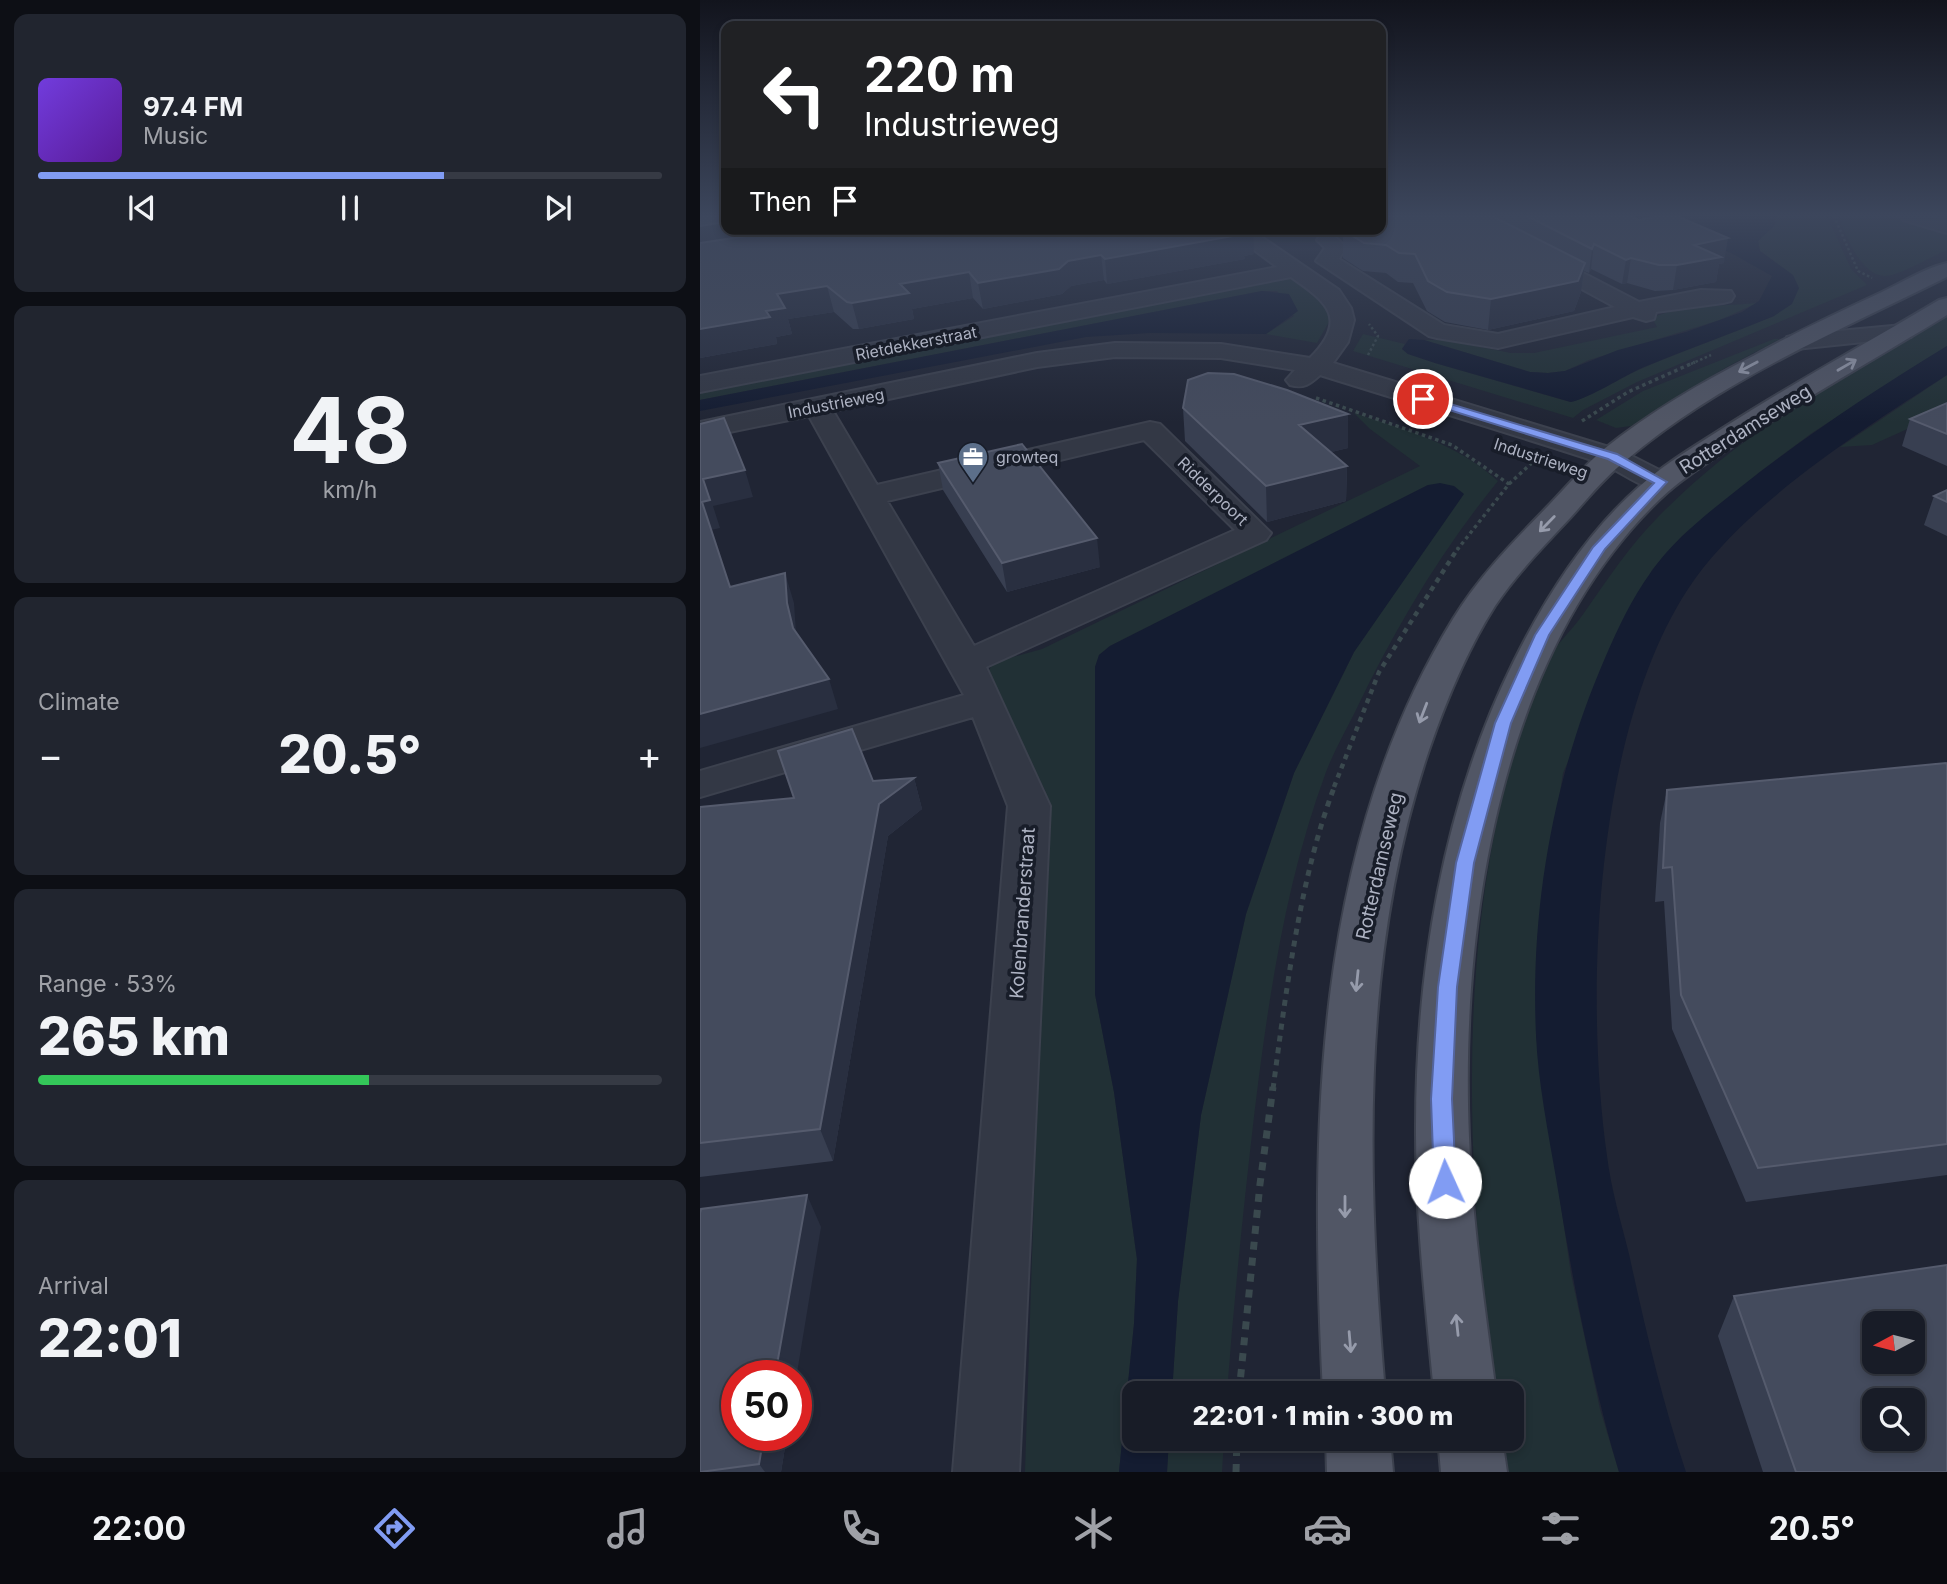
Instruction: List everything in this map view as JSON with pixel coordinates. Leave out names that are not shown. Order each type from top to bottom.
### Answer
[{"type":"main road","name":"Rotterdamseweg","points":[[1353,1381],[1346,1291],[1345,1082],[1361,942],[1388,810],[1426,705],[1469,621],[1512,561],[1603,466],[1651,426],[1709,388],[1915,285]]},
{"type":"main road","name":"Rotterdamseweg","points":[[1464,1381],[1448,1237],[1442,1099],[1447,987],[1465,863],[1503,723],[1542,635],[1600,547],[1661,482],[1746,425],[1947,305]]},
{"type":"main road","points":[[1358,1451],[1360,1472]]},
{"type":"main road","points":[[1472,1451],[1474,1472]]},
{"type":"street","name":"Rietdekkerstraat","points":[[700,384],[1156,285]]},
{"type":"street","points":[[1307,373],[1339,338],[1344,318],[1339,305],[1322,285]]},
{"type":"street","points":[[1364,285],[1437,331],[1498,341],[1644,313],[1701,297],[1723,296]]},
{"type":"street","points":[[1590,285],[1644,313]]},
{"type":"street","name":"Rotterdamseweg","points":[[1796,342],[1903,332]]},
{"type":"street","name":"Industrieweg","points":[[700,430],[973,375],[1040,365],[1120,359],[1191,361],[1307,373],[1661,482]]},
{"type":"street","name":"Kolenbranderstraat","points":[[817,407],[975,682],[1029,806],[986,1472]]},
{"type":"street","name":"Ridderpoort","points":[[869,496],[1150,430],[1255,533],[975,682]]},
{"type":"street","points":[[700,783],[975,682]]},
{"type":"path","points":[[1236,1472],[1237,1451]]},
{"type":"shaded area","points":[[1247,285],[1307,285],[1334,313],[1317,343],[1266,334],[1294,316],[1277,291],[1262,291],[700,400],[700,390]]},
{"type":"shaded area","points":[[1774,285],[1867,285],[1637,382],[1573,418],[1353,351],[1363,334],[1405,344],[1402,349],[1408,354],[1435,363],[1570,402],[1643,368],[1774,316]]},
{"type":"shaded area","points":[[1757,303],[1720,320],[1589,360],[1565,371],[1548,373],[1530,372],[1424,340],[1445,340],[1511,353],[1534,353],[1657,327],[1652,318],[1675,311]]},
{"type":"shaded area","points":[[1947,313],[1947,346],[1812,433],[1761,471],[1682,536],[1652,570],[1563,773],[1537,939],[1536,1036],[1571,1274],[1600,1409],[1619,1472],[1505,1472],[1502,1451],[1524,1451],[1524,1381],[1492,1381],[1474,1175],[1473,1029],[1477,956],[1486,883],[1499,811],[1521,721],[1541,669],[1550,654],[1579,620],[1648,527],[1724,457],[1796,405]]},
{"type":"shaded area","points":[[1774,339],[1780,339],[1725,368],[1631,426],[1616,428],[1596,420],[1643,391]]},
{"type":"shaded area","points":[[1947,375],[1947,411],[1872,445],[1840,447]]},
{"type":"shaded area","points":[[1354,413],[1448,447],[1498,481],[1457,535],[1403,620],[1333,756],[1312,813],[1290,896],[1266,1023],[1243,1215],[1228,1381],[1173,1381],[1178,1301],[1201,1115],[1246,914],[1294,773],[1354,652],[1463,493],[1428,485],[1110,646],[1099,655],[1095,667],[1095,994],[1114,1092],[1137,1259],[1134,1324],[1128,1381],[1122,1381],[1119,1472],[1025,1472],[1045,790],[986,679],[991,666],[1002,660],[1042,649],[1420,466],[1370,429]]},
{"type":"shaded area","points":[[1168,1451],[1223,1451],[1222,1472],[1167,1472]]},
{"type":"water","points":[[1767,285],[1797,285],[1799,288],[1792,304],[1774,316],[1644,367],[1571,402],[1435,363],[1408,354],[1402,349],[1409,339],[1424,340],[1530,372],[1565,371],[1618,350],[1686,332],[1742,312],[1759,301]]},
{"type":"water","points":[[1262,291],[1289,294],[1298,311],[1266,334],[1150,333],[1086,337],[700,411],[700,400]]},
{"type":"water","points":[[1947,346],[1947,375],[1879,419],[1807,471],[1740,528],[1711,558],[1688,589],[1657,647],[1633,714],[1615,788],[1604,864],[1598,942],[1600,1090],[1614,1193],[1654,1364],[1686,1472],[1619,1472],[1599,1399],[1575,1289],[1537,1053],[1535,987],[1542,890],[1549,842],[1572,748],[1587,703],[1620,624],[1644,582],[1671,548],[1717,506],[1791,449]]},
{"type":"water","points":[[1440,483],[1454,486],[1464,494],[1354,652],[1294,773],[1246,914],[1201,1115],[1178,1301],[1173,1381],[1128,1381],[1137,1259],[1114,1092],[1095,994],[1095,667],[1099,655],[1110,646],[1428,485]]},
{"type":"water","points":[[1122,1442],[1122,1451],[1168,1451],[1167,1472],[1119,1472]]},
{"type":"building","points":[[700,285],[901,285],[909,293],[852,303],[827,286],[777,294],[785,308],[766,311],[770,317],[700,329]]},
{"type":"building","points":[[1434,285],[1560,285],[1491,299],[1447,292]]},
{"type":"building","points":[[1208,373],[1234,374],[1287,390],[1348,414],[1299,425],[1347,466],[1266,486],[1183,408],[1188,380]]},
{"type":"building","points":[[1947,403],[1947,434],[1910,419]]},
{"type":"building","points":[[724,418],[745,470],[703,479],[710,500],[702,502],[730,587],[785,573],[787,603],[793,628],[829,679],[700,714],[700,424]]},
{"type":"building","points":[[1022,444],[1097,538],[1002,563],[938,463]]},
{"type":"building","points":[[1947,490],[1947,502],[1934,496]]},
{"type":"building","points":[[852,729],[873,781],[914,778],[879,804],[820,1129],[700,1143],[700,807],[794,798],[778,751]]},
{"type":"building","points":[[1946,763],[1947,1144],[1758,1168],[1681,995],[1672,867],[1663,868],[1667,790]]},
{"type":"building","points":[[807,1195],[778,1360],[721,1360],[721,1451],[761,1451],[759,1464],[700,1472],[700,1213],[701,1209]]},
{"type":"building","points":[[1947,1265],[1947,1472],[1796,1472],[1734,1296]]},
{"type":"place","name":"growteq","points":[[973,484]]},
{"type":"route","points":[[1423,399],[1612,457],[1661,482],[1622,520],[1600,547],[1542,635],[1503,723],[1465,863],[1447,987],[1442,1099],[1445,1182]]}]
